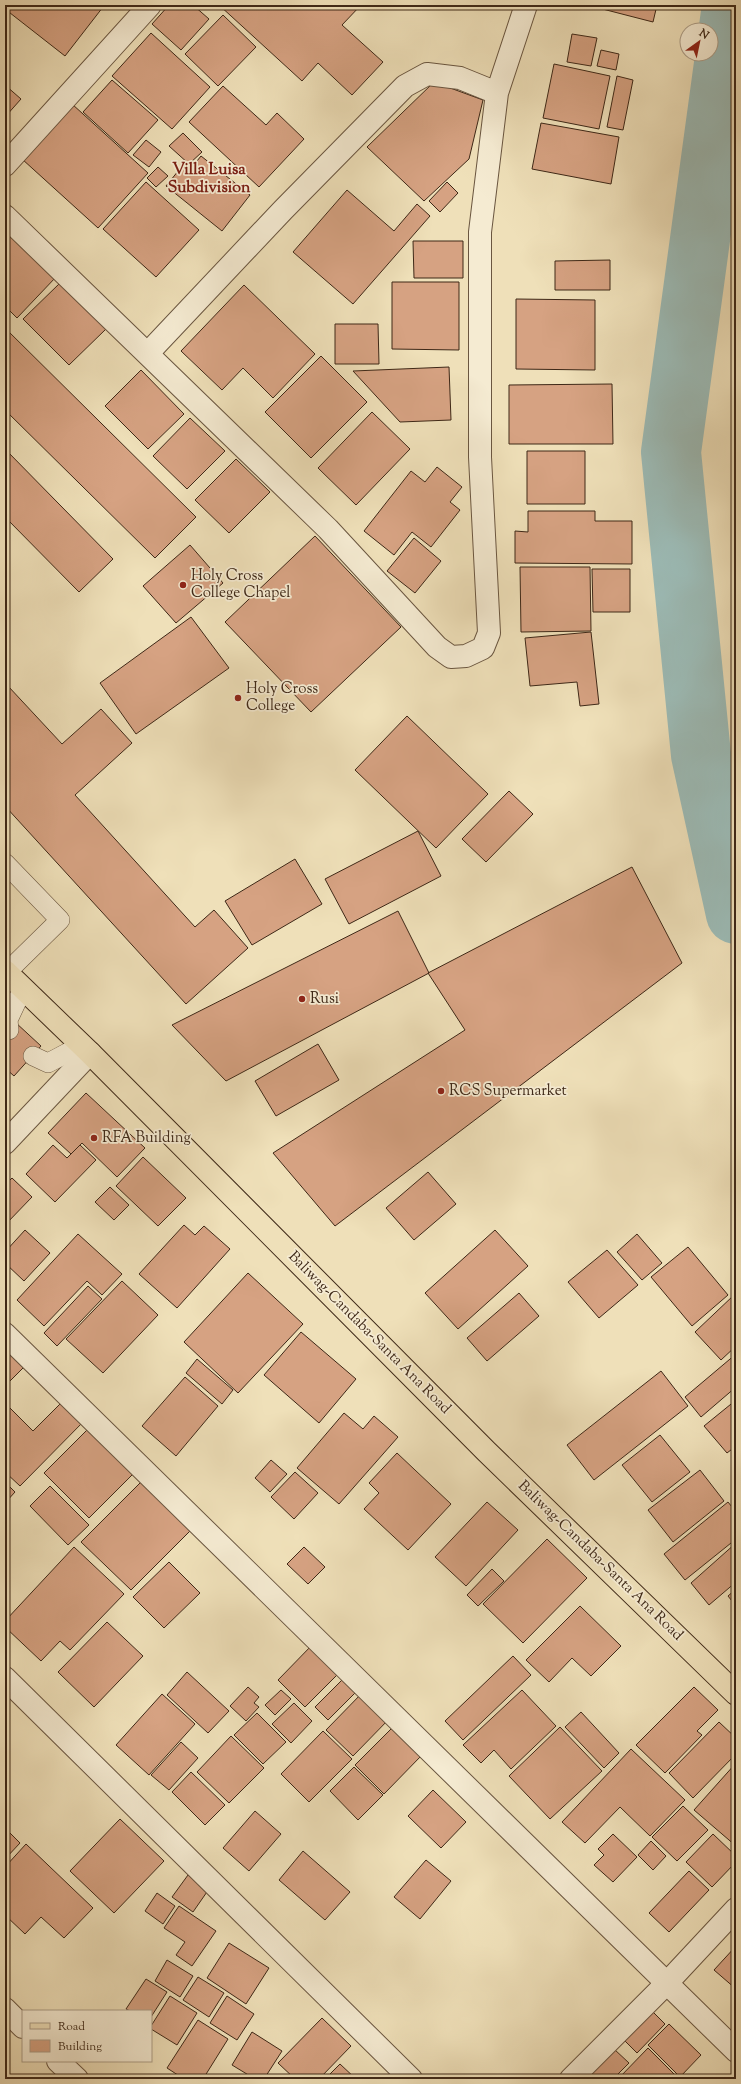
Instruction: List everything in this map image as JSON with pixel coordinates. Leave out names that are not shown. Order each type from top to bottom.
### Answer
[{"type":"main road","name":"Baliwag-Candaba-Santa Ana Road","points":[[6,972],[86,1049],[487,1452],[736,1694]]},
{"type":"street","points":[[5,165],[150,5]]},
{"type":"street","points":[[5,216],[328,528],[437,647],[451,657],[466,656],[483,648],[489,634],[480,457],[480,232],[497,93],[526,5]]},
{"type":"street","points":[[148,353],[283,210],[405,86],[427,74],[460,78],[497,93]]},
{"type":"street","points":[[5,1143],[64,1082],[86,1049]]},
{"type":"street","points":[[5,1334],[736,2051]]},
{"type":"street","points":[[5,1678],[411,2079]]},
{"type":"street","points":[[571,2079],[666,1984],[736,1909]]},
{"type":"street","points":[[5,2009],[22,2026]]},
{"type":"street","points":[[59,2062],[77,2079]]},
{"type":"lane","points":[[5,863],[60,920],[6,972]]},
{"type":"lane","points":[[9,1030],[8,1020],[23,988]]},
{"type":"lane","points":[[64,1082],[41,1059],[86,1049]]},
{"type":"building","points":[[5,5],[100,5],[103,7],[65,56],[5,9]]},
{"type":"building","points":[[169,5],[193,5],[209,19],[181,50],[152,24]]},
{"type":"building","points":[[219,5],[361,5],[342,25],[383,62],[352,95],[318,63],[302,81]]},
{"type":"building","points":[[587,5],[657,5],[653,22]]},
{"type":"building","points":[[223,15],[256,47],[218,86],[185,54]]},
{"type":"building","points":[[151,33],[210,87],[172,129],[112,76]]},
{"type":"building","points":[[572,34],[597,38],[591,66],[567,62]]},
{"type":"building","points":[[601,50],[619,54],[616,70],[597,66]]},
{"type":"building","points":[[554,64],[610,76],[599,129],[543,118]]},
{"type":"building","points":[[617,76],[633,80],[623,130],[607,127]]},
{"type":"building","points":[[112,80],[158,120],[128,153],[83,112]]},
{"type":"building","points":[[434,82],[483,100],[469,159],[424,201],[367,147]]},
{"type":"building","points":[[5,85],[21,99],[5,117]]},
{"type":"building","points":[[223,86],[266,125],[277,113],[304,139],[259,187],[189,122]]},
{"type":"building","points":[[72,104],[148,173],[98,228],[22,159]]},
{"type":"building","points":[[541,123],[619,137],[611,184],[532,169]]},
{"type":"building","points":[[183,133],[202,152],[189,164],[169,146]]},
{"type":"building","points":[[146,140],[161,152],[149,167],[133,155]]},
{"type":"building","points":[[201,156],[250,195],[222,231],[166,186],[183,165],[189,171]]},
{"type":"building","points":[[158,167],[168,176],[156,187],[147,178]]},
{"type":"building","points":[[146,182],[199,230],[156,277],[103,229]]},
{"type":"building","points":[[447,182],[458,193],[440,212],[429,201]]},
{"type":"building","points":[[347,190],[394,231],[417,204],[430,216],[353,304],[293,252]]},
{"type":"building","points":[[5,230],[56,277],[17,318],[5,306]]},
{"type":"building","points":[[413,241],[463,241],[463,278],[414,278]]},
{"type":"building","points":[[610,260],[610,290],[555,290],[555,261]]},
{"type":"building","points":[[392,282],[459,282],[459,350],[392,349]]},
{"type":"building","points":[[60,283],[106,329],[69,365],[23,319]]},
{"type":"building","points":[[244,285],[315,354],[273,398],[243,368],[222,390],[181,351]]},
{"type":"building","points":[[516,299],[595,300],[595,370],[516,369]]},
{"type":"building","points":[[335,324],[378,324],[379,364],[335,364]]},
{"type":"building","points":[[5,328],[196,517],[155,558],[5,410]]},
{"type":"building","points":[[321,356],[367,402],[311,458],[265,412]]},
{"type":"building","points":[[449,367],[451,420],[400,422],[353,371]]},
{"type":"building","points":[[141,370],[184,414],[148,449],[105,406]]},
{"type":"building","points":[[612,384],[613,444],[509,444],[509,385]]},
{"type":"building","points":[[372,412],[410,449],[356,505],[318,468]]},
{"type":"building","points":[[190,418],[225,451],[187,489],[153,456]]},
{"type":"building","points":[[5,449],[113,559],[79,592],[5,517]]},
{"type":"building","points":[[527,451],[585,451],[585,504],[527,504]]},
{"type":"building","points":[[236,459],[270,492],[229,533],[195,500]]},
{"type":"building","points":[[437,467],[462,487],[450,502],[460,510],[431,547],[412,532],[394,555],[364,531],[411,471],[425,482]]},
{"type":"building","points":[[528,511],[595,511],[595,521],[632,521],[632,564],[515,563],[515,531],[528,532]]},
{"type":"building","points":[[315,536],[401,627],[311,712],[225,622]]},
{"type":"building","points":[[414,538],[441,561],[415,593],[387,571]]},
{"type":"building","name":"Holy Cross College Chapel","points":[[190,545],[223,583],[176,623],[143,586]]},
{"type":"building","points":[[520,567],[590,567],[591,631],[521,632]]},
{"type":"building","points":[[592,569],[630,569],[630,612],[593,612]]},
{"type":"building","points":[[191,617],[229,668],[136,734],[100,683]]},
{"type":"building","points":[[591,632],[599,704],[580,706],[577,682],[530,686],[525,638]]},
{"type":"building","points":[[8,686],[62,744],[101,709],[132,743],[75,795],[195,927],[214,910],[248,948],[186,1004],[5,806],[5,689]]},
{"type":"building","points":[[407,716],[488,794],[436,848],[355,770]]},
{"type":"building","points":[[509,791],[533,814],[486,862],[462,839]]},
{"type":"building","points":[[418,831],[441,876],[349,924],[325,879]]},
{"type":"building","points":[[295,859],[322,904],[252,945],[225,901]]},
{"type":"building","name":"RCS Supermarket","points":[[632,867],[682,963],[335,1226],[273,1153],[465,1030],[428,973]]},
{"type":"building","name":"Rusi","points":[[398,911],[429,973],[226,1081],[172,1025]]},
{"type":"building","points":[[15,1022],[41,1046],[14,1076],[5,1068],[5,1034]]},
{"type":"building","points":[[318,1044],[339,1080],[276,1116],[255,1081]]},
{"type":"building","name":"RFA Building","points":[[86,1093],[145,1148],[117,1177],[82,1143],[71,1154],[48,1133]]},
{"type":"building","points":[[53,1145],[67,1158],[80,1145],[96,1160],[55,1202],[26,1174]]},
{"type":"building","points":[[143,1157],[186,1198],[158,1226],[116,1186]]},
{"type":"building","points":[[428,1172],[456,1204],[414,1240],[386,1208]]},
{"type":"building","points":[[12,1178],[32,1197],[5,1225],[5,1185]]},
{"type":"building","points":[[110,1187],[129,1205],[114,1220],[95,1202]]},
{"type":"building","points":[[184,1225],[195,1235],[204,1226],[230,1249],[177,1308],[139,1274]]},
{"type":"building","points":[[25,1230],[50,1253],[24,1281],[5,1263],[5,1252]]},
{"type":"building","points":[[495,1230],[528,1266],[458,1329],[425,1293]]},
{"type":"building","points":[[78,1234],[122,1274],[102,1295],[87,1281],[44,1326],[17,1300]]},
{"type":"building","points":[[637,1234],[662,1263],[642,1280],[617,1252]]},
{"type":"building","points":[[688,1247],[728,1295],[692,1326],[651,1277]]},
{"type":"building","points":[[607,1250],[638,1285],[599,1318],[568,1282]]},
{"type":"building","points":[[248,1273],[303,1324],[238,1393],[184,1342]]},
{"type":"building","points":[[122,1281],[158,1315],[103,1373],[66,1339]]},
{"type":"building","points":[[88,1286],[102,1299],[57,1346],[44,1333]]},
{"type":"building","points":[[519,1293],[539,1316],[487,1361],[467,1338]]},
{"type":"building","points":[[734,1295],[736,1297],[736,1346],[721,1360],[695,1332]]},
{"type":"building","points":[[301,1332],[356,1379],[319,1423],[264,1375]]},
{"type":"building","points":[[5,1342],[27,1364],[9,1382],[5,1378]]},
{"type":"building","points":[[736,1354],[736,1387],[701,1417],[685,1397]]},
{"type":"building","points":[[197,1359],[233,1390],[222,1404],[186,1373]]},
{"type":"building","points":[[661,1371],[688,1406],[594,1480],[567,1445]]},
{"type":"building","points":[[185,1377],[218,1406],[176,1456],[142,1426]]},
{"type":"building","points":[[64,1400],[85,1420],[20,1486],[5,1472],[5,1407],[7,1405],[33,1431]]},
{"type":"building","points":[[736,1400],[736,1446],[727,1453],[704,1426]]},
{"type":"building","points":[[344,1413],[363,1429],[374,1416],[398,1437],[339,1504],[297,1468]]},
{"type":"building","points":[[89,1428],[134,1473],[89,1518],[44,1473]]},
{"type":"building","points":[[660,1435],[690,1472],[652,1502],[622,1465]]},
{"type":"building","points":[[397,1453],[451,1504],[408,1550],[364,1509],[379,1493],[369,1483]]},
{"type":"building","points":[[271,1460],[287,1474],[270,1492],[255,1478]]},
{"type":"building","points":[[700,1470],[724,1501],[673,1542],[648,1510]]},
{"type":"building","points":[[295,1472],[318,1493],[294,1519],[271,1497]]},
{"type":"building","points":[[147,1476],[196,1525],[131,1590],[81,1542]]},
{"type":"building","points":[[5,1482],[15,1492],[5,1503]]},
{"type":"building","points":[[50,1486],[89,1525],[68,1545],[30,1506]]},
{"type":"building","points":[[487,1502],[518,1530],[466,1586],[435,1557]]},
{"type":"building","points":[[728,1502],[736,1512],[736,1539],[685,1580],[664,1554]]},
{"type":"building","points":[[547,1539],[587,1578],[523,1643],[483,1604]]},
{"type":"building","points":[[736,1543],[736,1582],[709,1605],[691,1583]]},
{"type":"building","points":[[74,1547],[124,1594],[70,1650],[60,1641],[41,1661],[5,1627],[5,1621]]},
{"type":"building","points":[[304,1547],[325,1567],[308,1584],[287,1564]]},
{"type":"building","points":[[169,1562],[200,1593],[164,1628],[133,1597]]},
{"type":"building","points":[[492,1569],[504,1581],[478,1606],[467,1595]]},
{"type":"building","points":[[736,1589],[736,1606],[728,1596]]},
{"type":"building","points":[[580,1606],[621,1646],[591,1676],[572,1658],[549,1682],[526,1660]]},
{"type":"building","points":[[107,1622],[143,1656],[94,1707],[58,1672]]},
{"type":"building","points":[[314,1643],[342,1670],[305,1707],[278,1680]]},
{"type":"building","points":[[513,1656],[531,1675],[463,1740],[445,1721]]},
{"type":"building","points":[[187,1672],[229,1711],[208,1733],[167,1695]]},
{"type":"building","points":[[344,1678],[357,1691],[328,1720],[315,1707]]},
{"type":"building","points":[[248,1687],[259,1697],[254,1703],[259,1707],[246,1721],[230,1706]]},
{"type":"building","points":[[694,1687],[718,1710],[697,1731],[702,1735],[665,1773],[636,1745]]},
{"type":"building","points":[[281,1690],[291,1699],[275,1715],[265,1705]]},
{"type":"building","points":[[522,1690],[556,1726],[511,1769],[494,1750],[481,1763],[463,1745]]},
{"type":"building","points":[[364,1691],[391,1717],[353,1756],[326,1730]]},
{"type":"building","points":[[162,1694],[195,1724],[149,1775],[116,1745]]},
{"type":"building","points":[[294,1703],[312,1721],[291,1743],[272,1724]]},
{"type":"building","points":[[581,1712],[619,1753],[604,1768],[565,1727]]},
{"type":"building","points":[[257,1713],[286,1742],[263,1764],[234,1735]]},
{"type":"building","points":[[719,1722],[736,1738],[736,1754],[693,1798],[669,1773]]},
{"type":"building","points":[[394,1726],[422,1755],[384,1794],[355,1765]]},
{"type":"building","points":[[560,1727],[602,1771],[550,1819],[509,1776]]},
{"type":"building","points":[[323,1731],[352,1759],[309,1802],[281,1774]]},
{"type":"building","points":[[231,1736],[264,1768],[229,1803],[197,1772]]},
{"type":"building","points":[[181,1742],[198,1758],[169,1790],[151,1775]]},
{"type":"building","points":[[631,1749],[685,1800],[650,1836],[620,1807],[585,1843],[562,1822]]},
{"type":"building","points":[[736,1763],[736,1846],[694,1810]]},
{"type":"building","points":[[354,1767],[383,1795],[358,1820],[330,1791]]},
{"type":"building","points":[[191,1772],[225,1805],[205,1825],[172,1792]]},
{"type":"building","points":[[433,1790],[466,1822],[441,1848],[408,1816]]},
{"type":"building","points":[[683,1806],[708,1830],[677,1861],[652,1837]]},
{"type":"building","points":[[255,1811],[281,1834],[249,1871],[223,1848]]},
{"type":"building","points":[[120,1819],[164,1861],[114,1913],[70,1871]]},
{"type":"building","points":[[5,1828],[20,1843],[5,1859]]},
{"type":"building","points":[[613,1834],[637,1857],[613,1882],[594,1865],[604,1855],[598,1849]]},
{"type":"building","points":[[713,1834],[736,1856],[736,1862],[712,1887],[686,1862]]},
{"type":"building","points":[[651,1841],[666,1856],[653,1870],[638,1855]]},
{"type":"building","points":[[26,1844],[93,1908],[64,1938],[41,1917],[25,1934],[5,1915],[5,1903],[9,1899],[5,1895],[5,1867]]},
{"type":"building","points":[[303,1851],[350,1892],[325,1920],[279,1880]]},
{"type":"building","points":[[426,1860],[451,1881],[420,1919],[394,1897]]},
{"type":"building","points":[[689,1871],[709,1890],[669,1932],[649,1913]]},
{"type":"building","points":[[188,1875],[209,1889],[193,1912],[172,1897]]},
{"type":"building","points":[[157,1893],[175,1906],[163,1924],[145,1911]]},
{"type":"building","points":[[179,1906],[216,1931],[192,1966],[176,1955],[185,1942],[164,1928]]},
{"type":"building","points":[[229,1943],[269,1968],[246,2004],[207,1978]]},
{"type":"building","points":[[736,1946],[736,1989],[714,1970]]},
{"type":"building","points":[[167,1960],[193,1976],[180,1997],[155,1981]]},
{"type":"building","points":[[198,1977],[224,1993],[209,2017],[183,2000]]},
{"type":"building","points":[[146,1979],[167,1992],[152,2015],[152,2010],[126,2009]]},
{"type":"building","points":[[170,1996],[197,2013],[177,2045],[152,2030],[152,2024]]},
{"type":"building","points":[[227,1996],[254,2014],[237,2040],[210,2023]]},
{"type":"building","points":[[647,2006],[665,2024],[637,2053],[619,2035]]},
{"type":"building","points":[[322,2018],[351,2046],[319,2079],[295,2079],[278,2063]]},
{"type":"building","points":[[198,2020],[228,2039],[203,2079],[184,2079],[167,2068]]},
{"type":"building","points":[[669,2024],[701,2055],[680,2077],[648,2045]]},
{"type":"building","points":[[252,2032],[282,2051],[264,2079],[255,2079],[232,2065]]},
{"type":"building","points":[[648,2048],[679,2079],[618,2079]]},
{"type":"building","points":[[614,2049],[629,2063],[613,2079],[596,2079],[590,2073]]},
{"type":"building","points":[[340,2064],[356,2079],[331,2079],[328,2076]]},
{"type":"waterway","points":[[732,5],[671,452],[701,755],[736,914]]},
{"type":"place","name":"Holy Cross College Chapel","points":[[183,585]]},
{"type":"place","name":"Holy Cross College","points":[[238,698]]},
{"type":"place","name":"Rusi","points":[[302,999]]},
{"type":"place","name":"RCS Supermarket","points":[[441,1091]]},
{"type":"place","name":"RFA Building","points":[[94,1138]]},
{"type":"district","name":"Villa Luisa Subdivision","points":[[209,179]]}]
